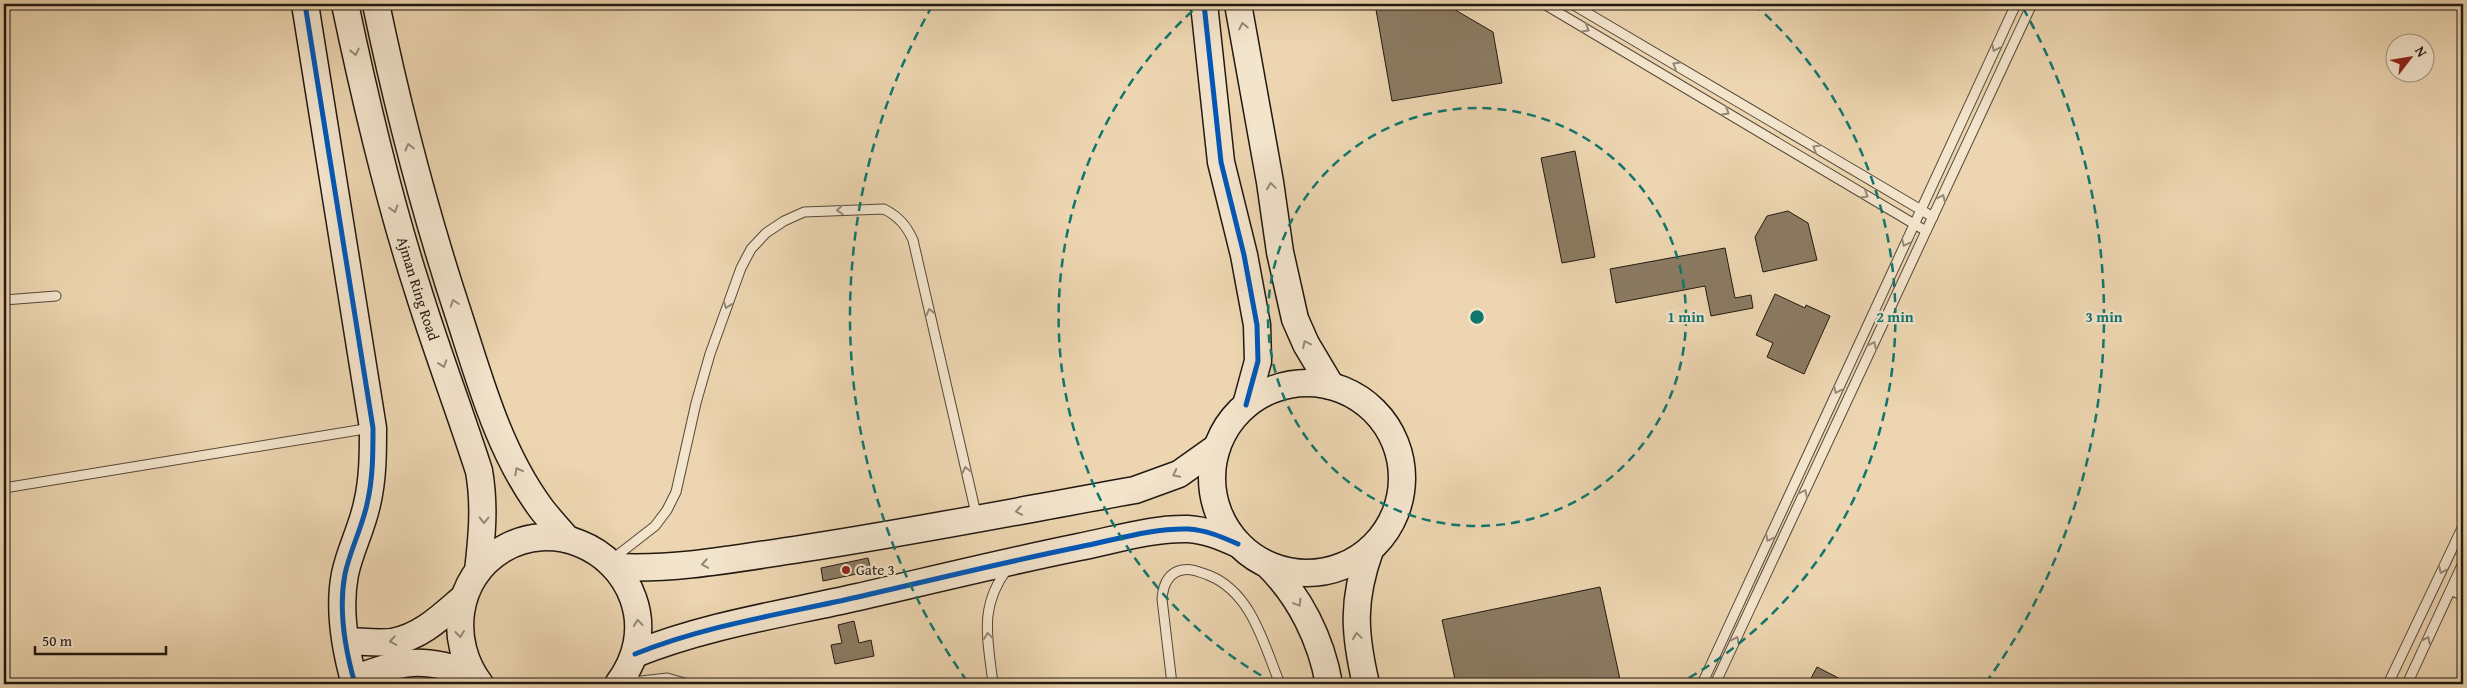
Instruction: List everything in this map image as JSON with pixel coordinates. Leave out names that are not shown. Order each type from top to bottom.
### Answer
[{"type":"street","points":[[306,4],[374,428],[373,466],[367,505],[345,573],[342,606],[346,641],[354,681],[396,664],[414,662],[452,667],[477,679]]},
{"type":"street","name":"Ajman Ring Road","points":[[345,4],[387,186],[417,288],[479,471],[484,498],[484,529],[478,571]]},
{"type":"street","name":"Ajman Ring Road","points":[[376,4],[391,76],[416,177],[444,271],[496,427],[540,507],[567,539]]},
{"type":"street","points":[[1204,4],[1222,162],[1244,254],[1257,325],[1258,361],[1246,405]]},
{"type":"street","points":[[1238,4],[1269,172],[1280,252],[1295,319],[1306,344],[1331,386]]},
{"type":"street","points":[[1238,544],[1223,523],[1214,498],[1212,473],[1217,447],[1229,424],[1246,405],[1272,390],[1301,383],[1331,386],[1358,398],[1380,417],[1395,442],[1402,471],[1400,500],[1389,528],[1370,550],[1348,565],[1322,573],[1294,573],[1268,565]]},
{"type":"street","points":[[613,564],[686,567],[734,559],[804,564],[917,544],[971,519],[1135,490],[1179,474],[1217,447]]},
{"type":"street","points":[[635,654],[664,642],[739,622],[800,622],[860,612],[941,589],[971,569],[1168,530],[1188,529],[1209,532],[1238,544],[1268,565],[1284,581],[1300,606],[1315,637],[1328,684]]},
{"type":"street","points":[[477,679],[462,650],[459,624],[464,598],[478,571],[503,549],[534,538],[567,539],[590,547],[613,564],[629,586],[637,608],[639,631],[635,654],[619,684]]},
{"type":"street","points":[[1366,684],[1356,627],[1357,596],[1370,550]]},
{"type":"street","points":[[346,641],[391,642],[412,637],[430,626],[464,598]]},
{"type":"lane","points":[[1544,4],[1926,231]]},
{"type":"lane","points":[[1572,4],[1933,217]]},
{"type":"lane","points":[[1702,684],[2016,4]]},
{"type":"lane","points":[[1715,684],[2032,4]]},
{"type":"lane","points":[[613,564],[655,526],[667,510],[676,492],[703,378],[741,268],[752,249],[766,233],[784,221],[804,212],[884,209],[896,215],[907,226],[913,240],[971,519]]},
{"type":"lane","points":[[4,300],[56,296]]},
{"type":"lane","points":[[4,488],[374,428]]},
{"type":"lane","points":[[2388,684],[2463,526]]},
{"type":"lane","points":[[993,684],[986,617],[994,590],[1014,560]]},
{"type":"lane","points":[[2407,684],[2463,563]]},
{"type":"lane","points":[[1172,684],[1162,599],[1163,587],[1169,577],[1180,570],[1192,569],[1216,578],[1236,593],[1251,613],[1280,684]]},
{"type":"lane","points":[[2451,590],[2463,596]]},
{"type":"lane","points":[[619,684],[667,678],[688,684]]},
{"type":"building","points":[[1375,4],[1445,4],[1493,32],[1502,83],[1392,101]]},
{"type":"building","points":[[1575,151],[1595,257],[1562,263],[1541,158]]},
{"type":"building","points":[[1788,211],[1808,223],[1817,260],[1763,272],[1755,237],[1767,216]]},
{"type":"building","points":[[1725,248],[1735,298],[1751,295],[1753,308],[1711,316],[1705,286],[1616,303],[1610,269]]},
{"type":"building","points":[[1775,294],[1805,308],[1806,305],[1830,316],[1804,374],[1767,357],[1773,343],[1756,335]]},
{"type":"building","name":"Gate 3","points":[[868,558],[871,571],[823,581],[821,568]]},
{"type":"building","points":[[1600,587],[1621,684],[1456,684],[1442,620]]},
{"type":"building","points":[[854,621],[859,643],[871,640],[874,656],[835,664],[831,645],[842,643],[838,625]]},
{"type":"building","points":[[1817,667],[1850,684],[1808,684]]},
{"type":"cycle path","points":[[305,4],[373,428],[369,495],[365,513],[347,565],[342,601],[348,657],[355,684]]},
{"type":"cycle path","points":[[1204,4],[1221,162],[1244,255],[1257,325],[1258,361],[1246,405]]},
{"type":"cycle path","points":[[635,654],[690,635],[745,621],[1147,532],[1188,529],[1214,534],[1238,544]]},
{"type":"place","name":"Gate 3","points":[[846,570]]}]
